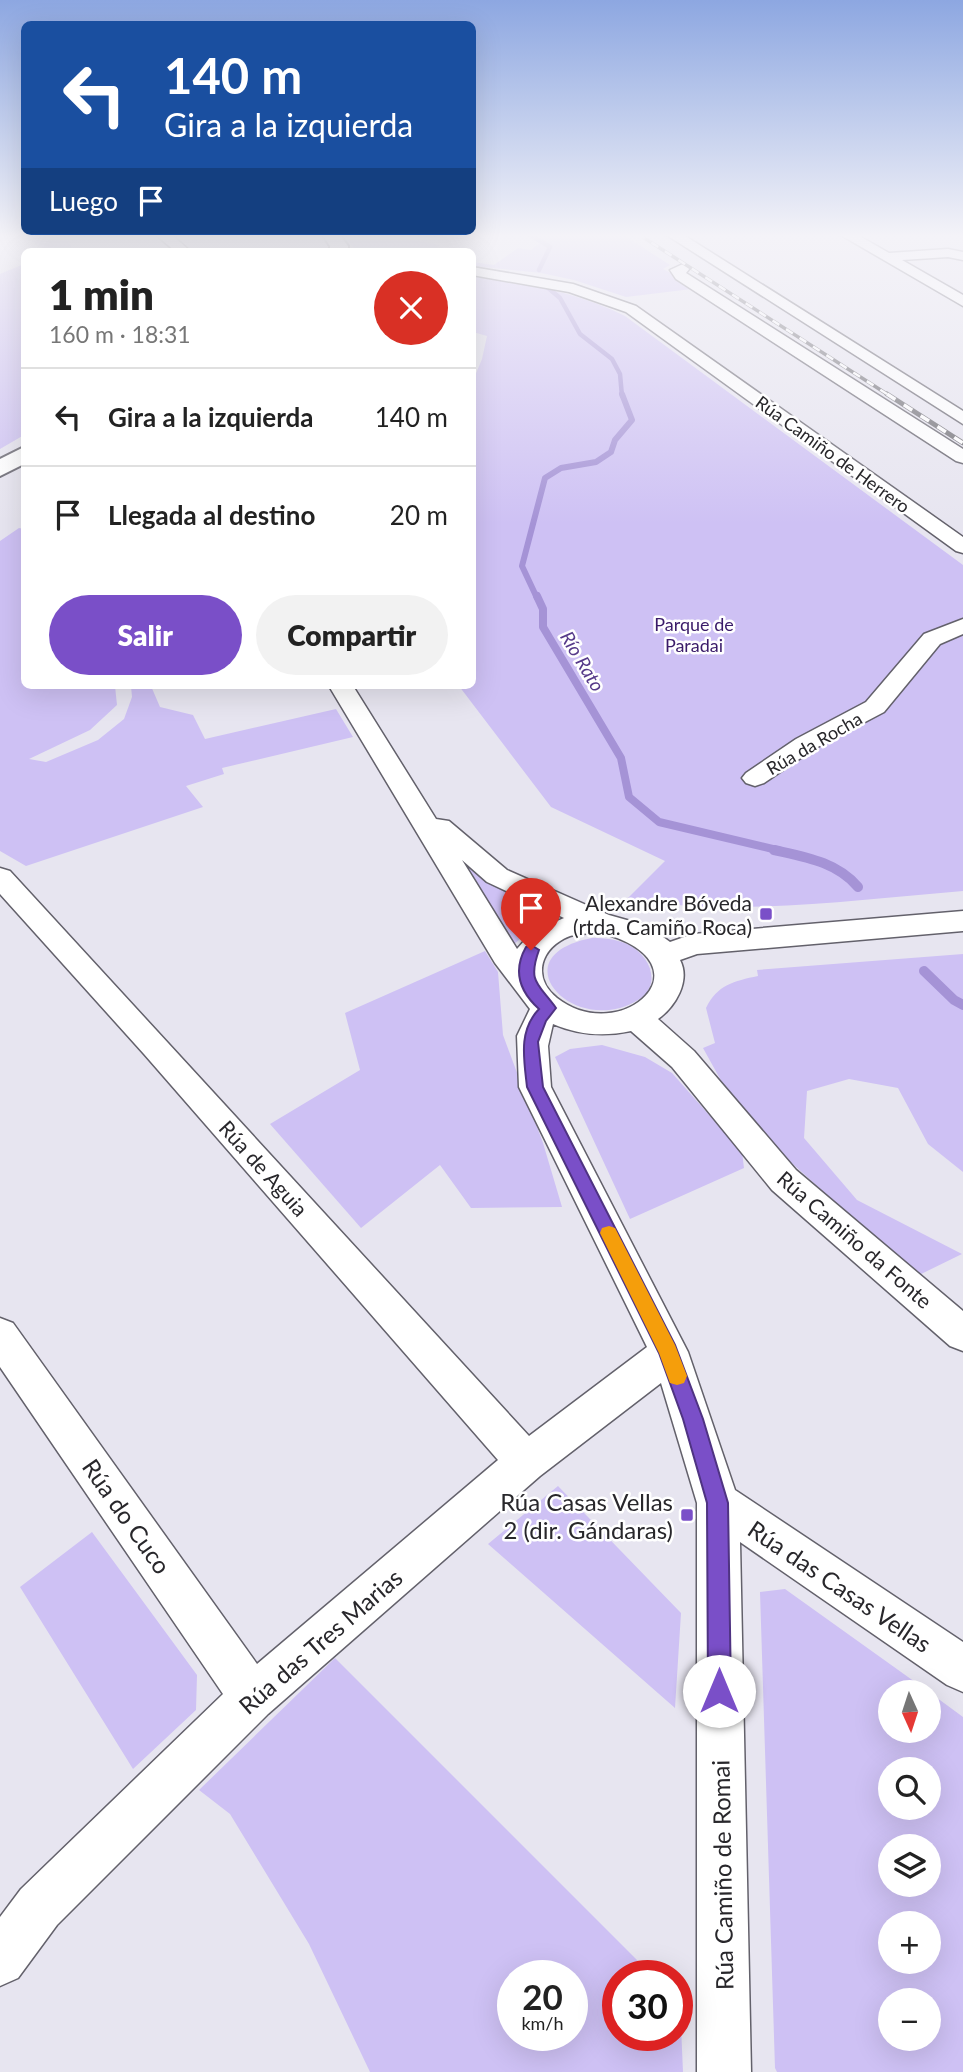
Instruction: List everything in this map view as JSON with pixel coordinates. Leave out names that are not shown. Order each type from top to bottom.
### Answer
[{"type":"main road","points":[[0,469],[21,456]]},
{"type":"street","name":"Rúa Camiño de Herrero","points":[[661,331],[963,547]]},
{"type":"street","points":[[767,331],[963,457]]},
{"type":"street","points":[[824,331],[963,419]]},
{"type":"street","points":[[844,331],[963,405]]},
{"type":"street","name":"Rúa da Rocha","points":[[755,778],[805,744],[875,707],[932,639],[963,626]]},
{"type":"street","points":[[343,689],[506,956],[537,995],[575,1021],[591,1023],[622,1022],[636,1018],[648,1012],[666,995],[671,975],[664,955],[643,935],[602,923],[497,876],[416,808]]},
{"type":"street","name":"Rúa de Aguia","points":[[0,877],[165,1056],[526,1462]]},
{"type":"street","points":[[664,955],[693,944],[963,921]]},
{"type":"street","points":[[537,995],[526,965],[531,950],[543,938],[570,926],[602,923]]},
{"type":"street","name":"Rúa Camiño de Romai","points":[[537,995],[539,1018],[530,1042],[535,1087],[668,1352],[693,1419],[718,1503],[724,2072]]},
{"type":"street","name":"Rúa Camiño da Fonte","points":[[636,1018],[683,1059],[784,1180],[963,1334]]},
{"type":"street","name":"Rúa do Cuco","points":[[0,1335],[252,1698]]},
{"type":"street","name":"Rúa das Tres Marias","points":[[0,1960],[39,1907],[252,1698],[526,1462],[625,1388],[668,1352]]},
{"type":"street","name":"Rúa das Casas Vellas","points":[[718,1503],[963,1669]]},
{"type":"green space","points":[[0,331],[21,331],[21,437],[0,449]]},
{"type":"green space","name":"Parque de Paradai","points":[[476,331],[645,331],[963,565],[963,891],[753,907],[711,907],[627,899],[665,861],[551,807],[461,689],[476,689],[476,373],[487,336]]},
{"type":"green space","points":[[21,528],[21,689],[115,689],[117,705],[90,730],[29,759],[46,762],[98,740],[124,719],[132,697],[131,689],[152,689],[160,707],[193,715],[205,739],[336,709],[353,737],[222,768],[224,774],[186,786],[203,807],[26,866],[0,851],[0,541]]},
{"type":"green space","points":[[460,864],[469,865],[560,913],[536,925],[512,946]]},
{"type":"green space","points":[[592,938],[624,943],[643,956],[652,979],[650,987],[638,1000],[614,1009],[590,1009],[570,1002],[555,990],[548,976],[550,961],[564,947]]},
{"type":"green space","points":[[485,951],[498,972],[503,1035],[543,1143],[562,1207],[471,1208],[440,1165],[361,1228],[270,1124],[360,1070],[345,1013]]},
{"type":"green space","points":[[963,954],[963,1172],[928,1144],[898,1088],[849,1079],[807,1091],[804,1138],[857,1200],[962,1254],[917,1276],[785,1157],[734,1104],[703,1048],[715,1043],[706,1008],[721,989],[734,982],[758,976],[757,970]]},
{"type":"green space","points":[[602,1045],[645,1057],[672,1073],[742,1152],[744,1168],[630,1219],[555,1057],[570,1049]]},
{"type":"green space","points":[[558,1486],[681,1613],[675,1708],[488,1544]]},
{"type":"green space","points":[[92,1532],[197,1675],[196,1710],[133,1769],[20,1587]]},
{"type":"green space","points":[[785,1589],[912,1680],[878,1680],[878,1743],[942,1743],[942,1702],[963,1717],[963,2072],[777,2072],[760,1592]]},
{"type":"green space","points":[[335,1658],[637,1960],[602,1960],[602,2051],[682,2051],[683,2072],[370,2072],[309,1944],[230,1814],[199,1790]]},
{"type":"waterway","name":"Río Rato","points":[[578,331],[612,359],[620,374],[622,396]]},
{"type":"waterway","name":"Río Rato","points":[[537,598],[522,566],[545,478],[561,468],[596,462],[611,452],[615,440],[632,420],[622,394]]},
{"type":"waterway","name":"Río Rato","points":[[537,596],[543,609],[543,627],[621,758],[629,797],[659,822],[781,851]]},
{"type":"waterway","name":"Río Rato","points":[[774,850],[830,866],[858,887]]},
{"type":"waterway","name":"Río Rato","points":[[924,971],[954,1000],[963,1005]]},
{"type":"railway","points":[[788,331],[890,396]]},
{"type":"railway","points":[[887,394],[963,443]]},
{"type":"slow traffic","points":[[609,1233],[668,1352],[677,1376]]},
{"type":"place","name":"Alexandre Bóveda (rtda. Camiño Roca)","points":[[766,914]]},
{"type":"place","name":"Rúa Casas Vellas 2 (dir. Gándaras)","points":[[687,1515]]},
{"type":"route","points":[[531,950],[526,965],[527,981],[535,996],[548,1008],[539,1018],[530,1042],[535,1087],[668,1352],[693,1419],[718,1503],[719,1691]]}]
